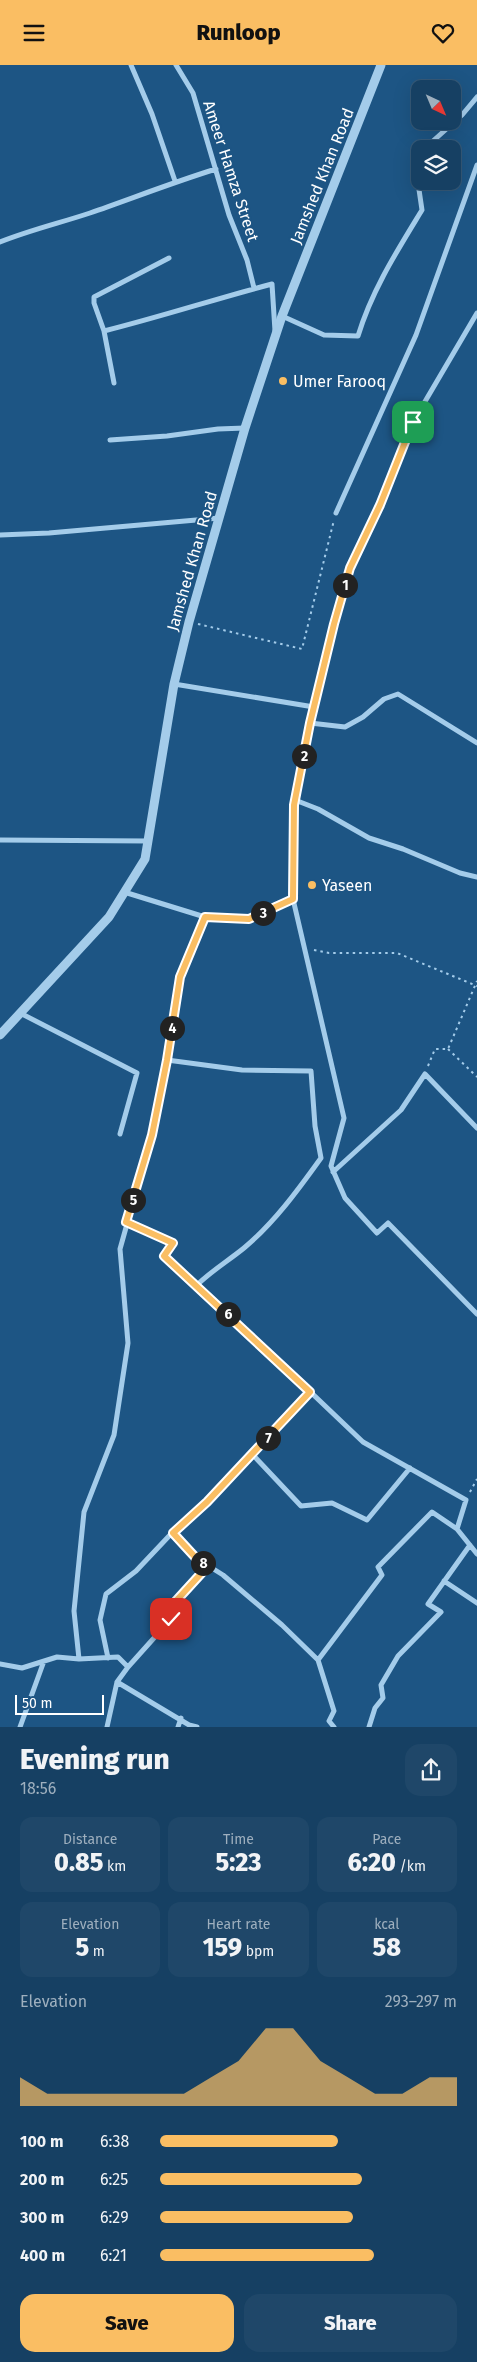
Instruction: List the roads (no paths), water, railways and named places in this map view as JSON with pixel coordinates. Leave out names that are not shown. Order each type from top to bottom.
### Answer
[{"type":"street","points":[[131,65],[152,114],[175,181]]},
{"type":"street","name":"Ameer Hamza Street","points":[[176,65],[193,93],[229,215],[247,260],[254,288]]},
{"type":"street","name":"Jamshed Khan Road","points":[[0,1035],[109,917],[145,859],[174,684],[189,622],[245,428],[276,339],[282,316],[381,65]]},
{"type":"street","points":[[434,140],[462,115],[477,97]]},
{"type":"street","points":[[336,513],[416,335],[477,165]]},
{"type":"street","points":[[0,242],[26,231],[90,213],[175,181],[216,169]]},
{"type":"street","points":[[282,316],[324,335],[358,336],[368,305],[395,254],[422,210],[419,190]]},
{"type":"street","points":[[114,383],[104,331],[94,303],[94,297],[168,258]]},
{"type":"street","points":[[104,331],[165,316],[272,284],[276,339]]},
{"type":"street","points":[[477,313],[413,422],[380,505],[350,568],[310,723],[295,800],[293,899],[344,1118],[331,1167],[333,1172],[345,1199],[377,1233],[388,1223],[477,1314]]},
{"type":"street","points":[[110,440],[245,428]]},
{"type":"street","points":[[0,535],[49,533],[219,518]]},
{"type":"street","points":[[174,684],[314,707]]},
{"type":"street","points":[[310,723],[345,727],[363,717],[384,699],[398,694],[477,743]]},
{"type":"street","points":[[295,800],[318,809],[369,838],[403,849],[460,873],[477,877]]},
{"type":"street","points":[[0,840],[148,841]]},
{"type":"street","points":[[124,892],[205,917],[249,919],[293,899]]},
{"type":"street","points":[[79,1659],[74,1611],[84,1512],[114,1435],[128,1343],[120,1249],[126,1222],[152,1135],[167,1060],[180,977],[205,917]]},
{"type":"street","points":[[20,1013],[137,1073],[120,1133]]},
{"type":"street","points":[[167,1060],[242,1070],[312,1071],[315,1126],[321,1158],[276,1215],[244,1248],[211,1271],[196,1286]]},
{"type":"street","points":[[333,1172],[401,1110],[425,1074],[477,1128]]},
{"type":"street","points":[[126,1222],[173,1243],[164,1256],[363,1442],[466,1500],[457,1529]]},
{"type":"street","points":[[108,1658],[100,1620],[106,1595],[136,1571],[207,1502],[310,1392]]},
{"type":"street","points":[[253,1455],[301,1506],[332,1503],[367,1520],[410,1468]]},
{"type":"street","points":[[318,1660],[382,1575],[378,1567],[432,1512],[457,1529],[477,1553]]},
{"type":"street","points":[[173,1533],[196,1558],[223,1575],[318,1660],[334,1711],[329,1721],[334,1727]]},
{"type":"street","points":[[369,1727],[375,1708],[383,1698],[382,1685],[398,1657],[441,1612],[428,1604],[470,1545]]},
{"type":"street","points":[[107,1727],[116,1682],[171,1619],[165,1613],[208,1566]]},
{"type":"street","points":[[444,1581],[477,1603]]},
{"type":"street","points":[[0,1664],[22,1668],[57,1657],[79,1659],[118,1657],[128,1667]]},
{"type":"street","points":[[20,1727],[44,1661]]},
{"type":"street","points":[[116,1682],[181,1718],[189,1725],[197,1727]]},
{"type":"street","points":[[178,1727],[181,1718]]},
{"type":"place","name":"Umer Farooq","points":[[283,381]]},
{"type":"place","name":"Yaseen","points":[[312,885]]}]
